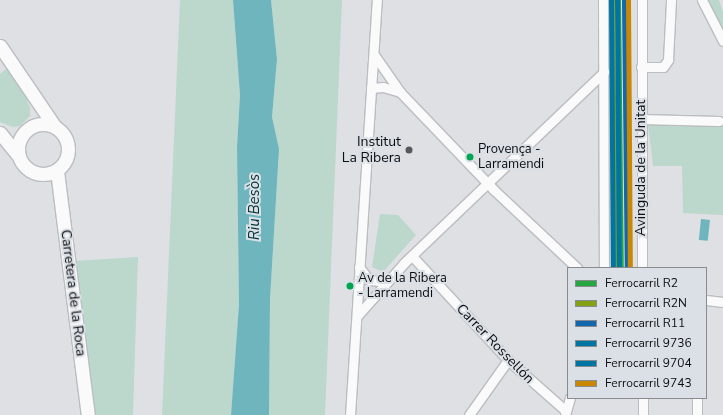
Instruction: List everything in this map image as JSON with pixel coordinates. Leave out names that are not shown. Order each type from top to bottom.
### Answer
[{"type":"street","points":[[350,415],[371,88],[375,56],[377,0]]},
{"type":"street","points":[[603,0],[604,267]]},
{"type":"street","name":"Avinguda de la Unitat","points":[[642,0],[642,267]]},
{"type":"street","points":[[641,67],[663,67],[668,60],[671,0]]},
{"type":"street","points":[[702,0],[723,41]]},
{"type":"street","points":[[0,46],[32,92],[38,104],[64,135],[68,152],[64,162],[57,171],[41,175]]},
{"type":"street","points":[[375,56],[400,92],[488,182],[576,267]]},
{"type":"street","points":[[357,316],[412,256],[604,72]]},
{"type":"street","points":[[371,88],[383,87],[400,92]]},
{"type":"street","points":[[36,125],[38,104]]},
{"type":"street","points":[[641,119],[719,121]]},
{"type":"street","points":[[17,154],[21,136],[36,125],[56,127]]},
{"type":"street","points":[[0,130],[21,136]]},
{"type":"street","points":[[0,133],[26,168],[41,175],[61,207]]},
{"type":"street","name":"Carretera de la Roca","points":[[57,171],[88,415]]},
{"type":"street","name":"Carrer Rossellón","points":[[412,256],[508,360],[566,413]]},
{"type":"street","points":[[359,267],[369,280],[387,282]]},
{"type":"street","points":[[707,300],[723,302]]},
{"type":"street","points":[[469,415],[508,360]]},
{"type":"street","points":[[566,413],[570,399]]},
{"type":"street","points":[[643,399],[643,415]]},
{"type":"street","points":[[697,399],[697,415]]},
{"type":"green space","points":[[180,0],[233,0],[240,95],[237,147],[239,304],[231,415],[162,415]]},
{"type":"green space","points":[[271,0],[342,0],[325,415],[269,415],[270,299],[279,149],[272,117],[277,59]]},
{"type":"green space","points":[[708,0],[719,0],[723,12],[723,32]]},
{"type":"green space","points":[[7,68],[23,90],[30,108],[30,116],[20,126],[12,127],[0,122],[0,74]]},
{"type":"green space","points":[[648,124],[723,125],[723,215],[683,213],[682,166],[653,166]]},
{"type":"green space","points":[[380,214],[398,215],[416,235],[383,272],[372,267]]},
{"type":"green space","points":[[138,257],[133,415],[95,415],[75,261]]},
{"type":"water","name":"Riu Besòs","points":[[233,0],[271,0],[277,59],[272,117],[279,149],[270,299],[269,415],[231,415],[239,304],[237,147],[240,95]]},
{"type":"water","points":[[701,219],[710,220],[708,241],[699,240]]},
{"type":"rail line","name":"9704","points":[[611,0],[613,267]]},
{"type":"rail line","name":"R2N","points":[[612,0],[615,267]]},
{"type":"rail line","name":"9736","points":[[617,0],[619,267]]},
{"type":"rail line","name":"R2","points":[[618,0],[621,267]]},
{"type":"rail line","name":"R11","points":[[624,0],[627,267]]},
{"type":"rail line","name":"9743","points":[[628,0],[630,267]]},
{"type":"place","name":"Institut La Ribera","points":[[409,150]]},
{"type":"place","name":"Provença - Larramendi","points":[[470,157]]},
{"type":"place","name":"Av de la Ribera - Larramendi","points":[[350,286]]}]
